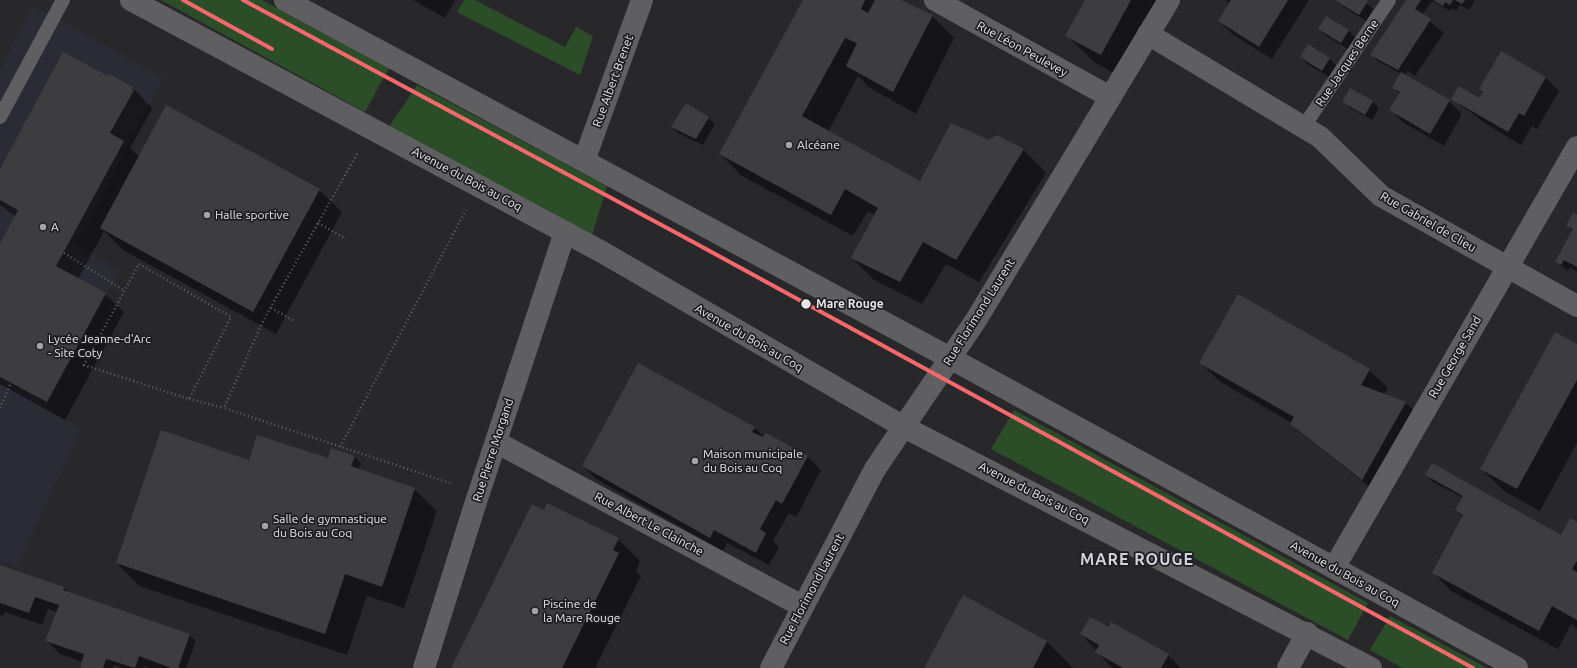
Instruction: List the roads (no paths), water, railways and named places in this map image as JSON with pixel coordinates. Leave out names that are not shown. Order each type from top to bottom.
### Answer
[{"type":"street","name":"Avenue du Bois au Coq","points":[[131,0],[565,232],[904,427],[1307,633],[1372,668]]},
{"type":"street","name":"Avenue du Bois au Coq","points":[[285,0],[950,358],[1518,668]]},
{"type":"street","name":"Rue Albert Brenet","points":[[584,161],[642,0]]},
{"type":"street","name":"Rue Léon Peulevey","points":[[935,0],[1110,97]]},
{"type":"street","name":"Rue Florimond Laurent","points":[[771,668],[802,606],[876,469],[980,314],[1169,0]]},
{"type":"street","name":"Rue Gabriel de Clieu","points":[[1148,34],[1304,126],[1320,137],[1381,196],[1577,306]]},
{"type":"street","name":"Rue George Sand","points":[[1334,568],[1577,147]]},
{"type":"street","name":"Rue Pierre Morgand","points":[[424,668],[479,492],[565,232]]},
{"type":"street","name":"Rue Albert Le Clainche","points":[[496,442],[802,606]]},
{"type":"street","points":[[1288,668],[1307,633]]},
{"type":"lane","points":[[0,117],[63,0]]},
{"type":"lane","name":"Rue Jacques Berne","points":[[1304,126],[1389,0]]},
{"type":"place","name":"Alcéane","points":[[789,145]]},
{"type":"place","name":"Halle sportive","points":[[207,215]]},
{"type":"place","name":"A","points":[[43,227]]},
{"type":"place","name":"Mare Rouge","points":[[806,304]]},
{"type":"place","name":"Lycée Jeanne-d'Arc - Site Coty","points":[[40,346]]},
{"type":"place","name":"Maison municipale du Bois au Coq","points":[[695,461]]},
{"type":"place","name":"Salle de gymnastique du Bois au Coq","points":[[265,526]]},
{"type":"place","name":"Piscine de la Mare Rouge","points":[[535,611]]},
{"type":"district","name":"MARE ROUGE","points":[[1137,560]]}]
